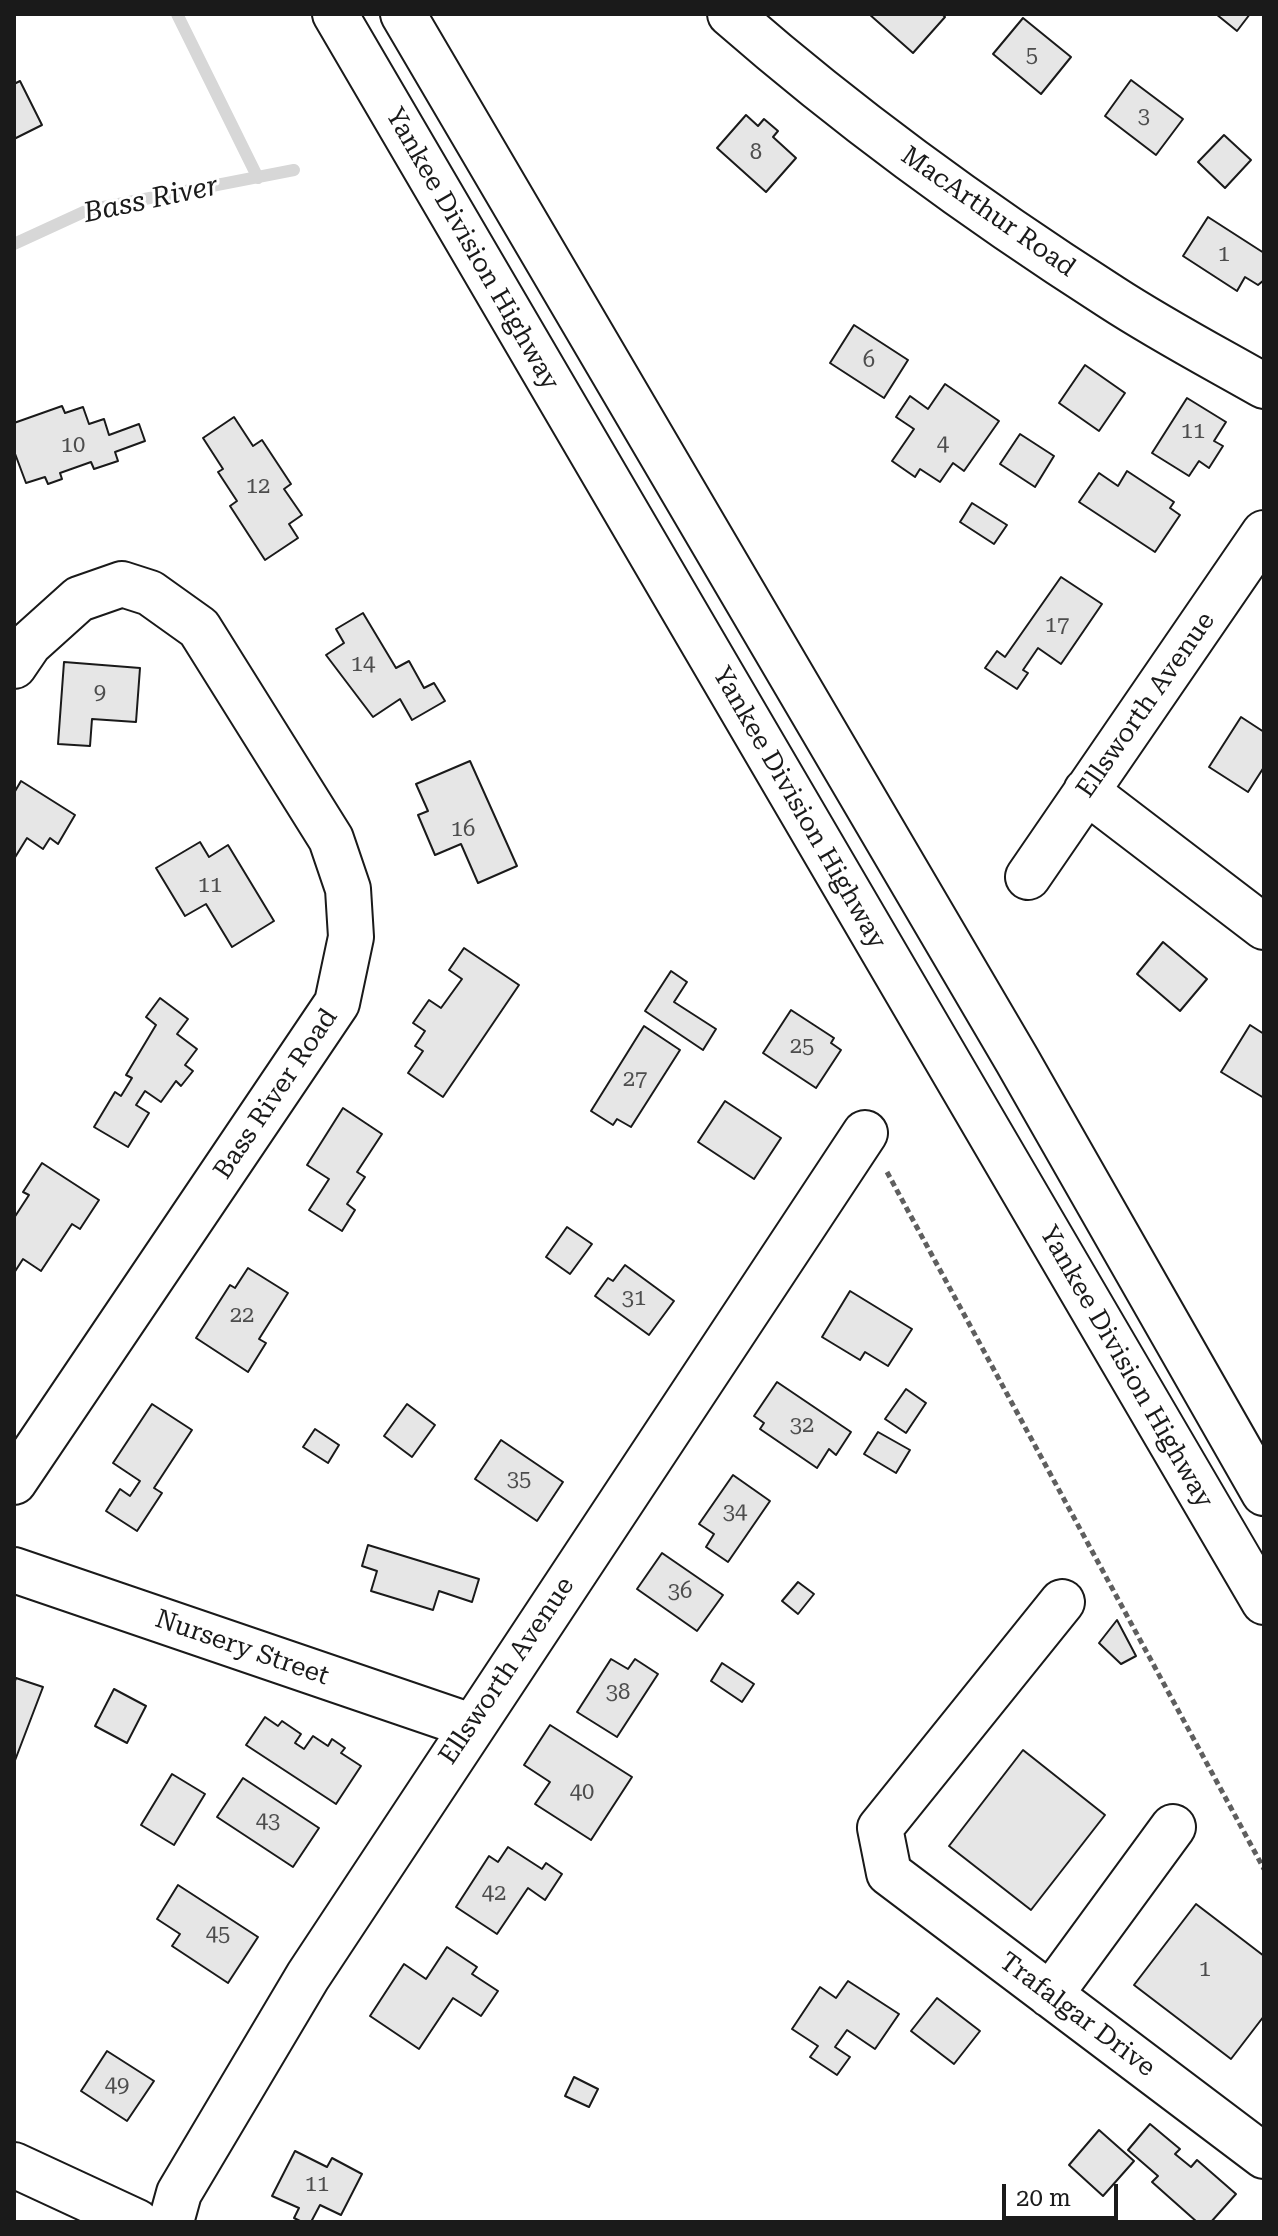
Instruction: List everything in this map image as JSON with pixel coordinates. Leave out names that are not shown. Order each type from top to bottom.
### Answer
[{"type":"main road","name":"Yankee Division Highway","points":[[335,14],[1264,1602]]},
{"type":"main road","points":[[403,14],[1009,1047],[1264,1493]]},
{"type":"main road","name":"MacArthur Road","points":[[730,14],[864,124],[943,183],[1113,298],[1264,386]]},
{"type":"main road","name":"Ellsworth Avenue","points":[[1028,877],[1264,533]]},
{"type":"main road","name":"Bass River Road","points":[[14,666],[29,644],[79,599],[122,584],[150,593],[199,628],[331,839],[348,889],[351,937],[337,1003],[14,1482]]},
{"type":"main road","points":[[1086,791],[1264,927]]},
{"type":"main road","name":"Ellsworth Avenue","points":[[171,2222],[179,2193],[308,1976],[865,1133]]},
{"type":"main road","name":"Nursery Street","points":[[14,1570],[471,1726]]},
{"type":"main road","name":"Trafalgar Drive","points":[[1062,1602],[880,1828],[889,1873],[1264,2156]]},
{"type":"main road","points":[[1050,1995],[1173,1827]]},
{"type":"main road","points":[[14,2165],[137,2222]]},
{"type":"path","points":[[865,1133],[1264,1869]]},
{"type":"building","points":[[869,14],[942,14],[945,17],[913,53]]},
{"type":"building","points":[[1216,14],[1250,14],[1237,31]]},
{"type":"building","points":[[1023,18],[1071,57],[1041,94],[993,54]]},
{"type":"building","points":[[1131,80],[1183,119],[1156,155],[1105,116]]},
{"type":"building","points":[[20,81],[42,125],[14,139],[14,84]]},
{"type":"building","points":[[746,115],[758,126],[764,119],[778,131],[773,137],[796,158],[766,192],[717,148]]},
{"type":"building","points":[[1224,135],[1251,160],[1225,188],[1198,162]]},
{"type":"building","points":[[1208,217],[1264,253],[1264,280],[1258,285],[1245,277],[1237,291],[1183,256]]},
{"type":"building","points":[[854,325],[908,360],[884,398],[830,363]]},
{"type":"building","points":[[1085,365],[1125,393],[1099,431],[1059,403]]},
{"type":"building","points":[[945,384],[999,421],[964,471],[953,463],[940,482],[920,469],[915,477],[892,461],[914,429],[896,417],[910,396],[928,409]]},
{"type":"building","points":[[1187,398],[1226,422],[1214,441],[1223,446],[1209,468],[1199,461],[1189,476],[1152,453]]},
{"type":"building","points":[[62,406],[65,413],[83,407],[89,424],[104,419],[109,435],[139,424],[145,441],[115,452],[118,461],[94,469],[91,462],[60,473],[62,479],[48,484],[45,477],[26,483],[14,451],[14,423]]},
{"type":"building","points":[[234,417],[253,446],[262,440],[291,484],[284,489],[302,515],[289,524],[298,538],[265,560],[230,506],[237,501],[218,472],[223,469],[203,438]]},
{"type":"building","points":[[1020,434],[1054,456],[1035,487],[1000,464]]},
{"type":"building","points":[[1127,471],[1174,502],[1170,508],[1180,515],[1155,552],[1079,502],[1099,473],[1118,486]]},
{"type":"building","points":[[972,503],[1007,525],[994,544],[960,522]]},
{"type":"building","points":[[1061,577],[1102,604],[1061,664],[1038,648],[1023,670],[1028,673],[1017,689],[985,668],[997,651],[1005,657]]},
{"type":"building","points":[[363,613],[396,668],[409,661],[424,688],[434,683],[445,701],[412,720],[400,699],[373,717],[326,655],[344,643],[336,629]]},
{"type":"building","points":[[64,662],[140,668],[136,722],[92,719],[90,746],[58,744]]},
{"type":"building","points":[[1241,717],[1264,732],[1264,767],[1248,792],[1209,767]]},
{"type":"building","points":[[470,761],[517,866],[478,883],[461,844],[435,855],[418,815],[428,811],[416,784]]},
{"type":"building","points":[[21,781],[75,815],[58,844],[50,838],[43,849],[27,838],[14,859],[14,793]]},
{"type":"building","points":[[200,842],[209,857],[228,845],[274,921],[232,947],[206,904],[185,916],[156,868]]},
{"type":"building","points":[[1163,942],[1207,979],[1180,1011],[1137,974]]},
{"type":"building","points":[[464,948],[519,985],[443,1097],[408,1073],[423,1051],[415,1046],[425,1031],[413,1023],[429,1000],[441,1008],[462,979],[449,970]]},
{"type":"building","points":[[671,971],[687,982],[674,1002],[716,1029],[703,1050],[645,1011]]},
{"type":"building","points":[[160,998],[188,1019],[177,1034],[197,1049],[185,1065],[193,1071],[181,1086],[176,1081],[161,1102],[145,1091],[136,1105],[149,1113],[128,1147],[94,1127],[115,1092],[121,1096],[132,1078],[126,1075],[156,1025],[146,1017]]},
{"type":"building","points":[[791,1010],[834,1038],[831,1043],[841,1050],[816,1088],[763,1053]]},
{"type":"building","points":[[1250,1025],[1264,1034],[1264,1098],[1221,1072]]},
{"type":"building","points":[[644,1026],[680,1050],[631,1127],[617,1119],[613,1125],[591,1111]]},
{"type":"building","points":[[725,1101],[781,1138],[754,1179],[698,1142]]},
{"type":"building","points":[[343,1108],[382,1134],[357,1172],[365,1177],[347,1204],[355,1210],[342,1231],[309,1210],[329,1179],[307,1165]]},
{"type":"building","points":[[42,1163],[99,1200],[80,1229],[72,1224],[41,1271],[23,1259],[14,1273],[14,1218],[29,1195],[23,1192]]},
{"type":"building","points":[[567,1227],[592,1244],[570,1274],[546,1257]]},
{"type":"building","points":[[625,1265],[674,1301],[649,1335],[595,1296],[608,1278],[613,1281]]},
{"type":"building","points":[[248,1268],[288,1293],[259,1339],[266,1343],[248,1372],[196,1338],[230,1285],[235,1288]]},
{"type":"building","points":[[850,1291],[912,1329],[888,1366],[865,1352],[860,1360],[822,1337]]},
{"type":"building","points":[[777,1382],[851,1432],[836,1455],[829,1449],[817,1468],[760,1429],[764,1423],[754,1416]]},
{"type":"building","points":[[906,1389],[926,1403],[906,1433],[885,1419]]},
{"type":"building","points":[[152,1404],[192,1430],[154,1488],[162,1493],[137,1531],[106,1511],[120,1489],[130,1496],[140,1481],[113,1463]]},
{"type":"building","points":[[407,1404],[435,1425],[412,1457],[384,1436]]},
{"type":"building","points":[[315,1429],[339,1445],[328,1463],[303,1447]]},
{"type":"building","points":[[878,1432],[910,1450],[896,1473],[864,1454]]},
{"type":"building","points":[[501,1440],[563,1482],[537,1521],[475,1479]]},
{"type":"building","points":[[733,1475],[770,1501],[728,1562],[706,1547],[714,1534],[699,1524]]},
{"type":"building","points":[[368,1545],[479,1579],[472,1602],[439,1591],[433,1610],[371,1591],[377,1571],[362,1566]]},
{"type":"building","points":[[662,1553],[723,1595],[697,1631],[637,1589]]},
{"type":"building","points":[[798,1582],[814,1594],[798,1614],[782,1601]]},
{"type":"building","points":[[1117,1620],[1136,1656],[1121,1664],[1099,1643]]},
{"type":"building","points":[[611,1659],[628,1669],[635,1659],[658,1674],[617,1737],[577,1712]]},
{"type":"building","points":[[722,1663],[754,1684],[742,1702],[711,1681]]},
{"type":"building","points":[[16,1678],[43,1687],[14,1763],[14,1684]]},
{"type":"building","points":[[114,1689],[146,1706],[127,1743],[95,1726]]},
{"type":"building","points":[[265,1717],[278,1726],[282,1721],[301,1734],[295,1743],[304,1749],[313,1736],[328,1746],[332,1739],[345,1748],[341,1753],[361,1766],[336,1804],[246,1745]]},
{"type":"building","points":[[550,1725],[632,1777],[591,1840],[535,1804],[550,1782],[524,1765]]},
{"type":"building","points":[[1023,1750],[1105,1815],[1031,1910],[949,1846]]},
{"type":"building","points":[[172,1774],[205,1794],[174,1845],[141,1825]]},
{"type":"building","points":[[243,1778],[319,1828],[293,1867],[217,1817]]},
{"type":"building","points":[[508,1847],[542,1869],[546,1863],[562,1874],[545,1900],[528,1888],[497,1934],[456,1907],[489,1856],[498,1862]]},
{"type":"building","points":[[178,1885],[258,1937],[228,1983],[172,1946],[180,1934],[157,1919]]},
{"type":"building","points":[[1196,1904],[1264,1956],[1264,2016],[1231,2059],[1134,1985]]},
{"type":"building","points":[[447,1947],[477,1967],[472,1974],[498,1991],[481,2016],[453,1998],[419,2049],[370,2016],[404,1964],[426,1979]]},
{"type":"building","points":[[848,1981],[899,2014],[875,2049],[847,2030],[835,2047],[850,2057],[837,2075],[810,2057],[818,2046],[792,2029],[820,1987],[836,1998]]},
{"type":"building","points":[[937,1998],[980,2031],[954,2064],[911,2031]]},
{"type":"building","points":[[107,2051],[154,2081],[127,2121],[81,2091]]},
{"type":"building","points":[[574,2077],[598,2089],[589,2107],[565,2096]]},
{"type":"building","points":[[1150,2124],[1180,2149],[1175,2154],[1191,2167],[1197,2160],[1236,2194],[1211,2222],[1197,2222],[1152,2182],[1158,2176],[1128,2150]]},
{"type":"building","points":[[1099,2130],[1134,2161],[1103,2196],[1069,2165]]},
{"type":"building","points":[[295,2151],[327,2167],[332,2158],[362,2174],[341,2215],[320,2205],[311,2222],[302,2222],[294,2218],[299,2208],[272,2196]]},
{"type":"waterway","points":[[177,14],[258,178]]},
{"type":"waterway","name":"Bass River","points":[[14,244],[88,210],[294,170]]}]
